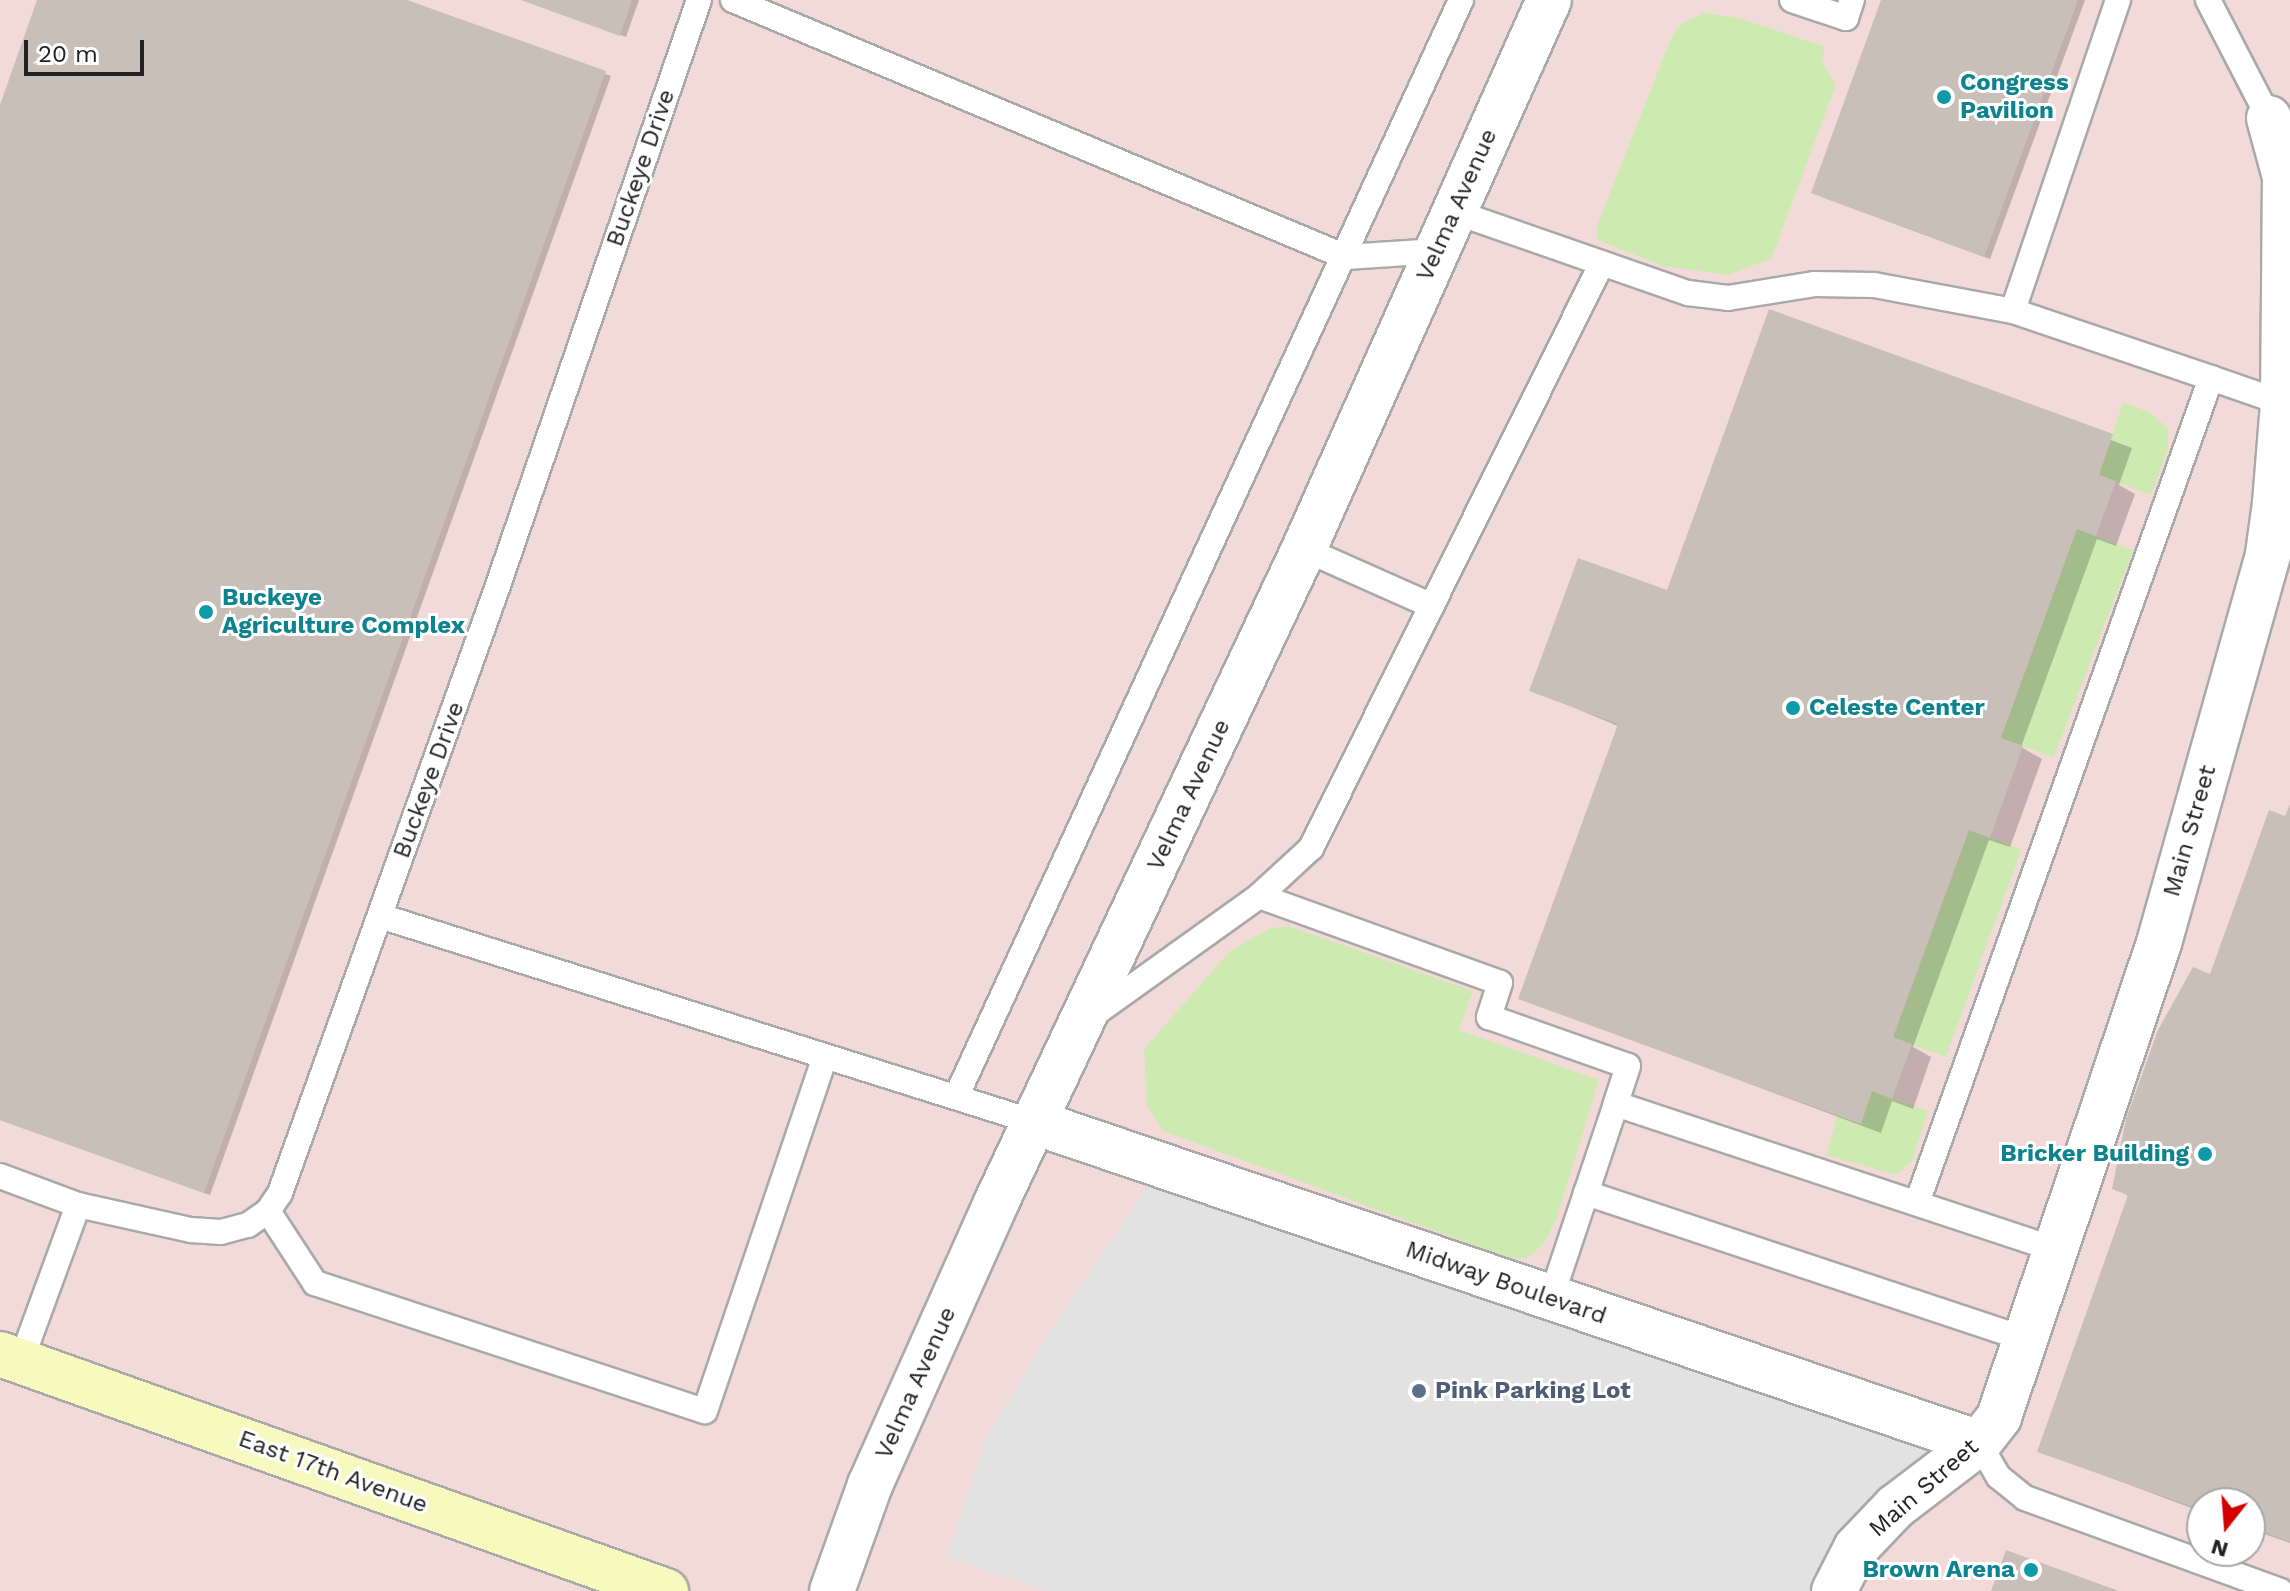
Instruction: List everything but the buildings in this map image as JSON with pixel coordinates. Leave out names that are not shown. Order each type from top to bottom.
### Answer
[{"type":"street","name":"Velma Avenue","points":[[832,1591],[870,1485],[1034,1122],[1304,549],[1549,0]]},
{"type":"street","name":"Main Street","points":[[1834,1591],[1856,1548],[1895,1507],[1979,1443],[1999,1417],[2029,1340],[2159,943],[2268,554],[2283,403],[2285,177],[2269,118]]},
{"type":"street","name":"Midway Boulevard","points":[[1034,1122],[1979,1443]]},
{"type":"street","name":"East 17th Avenue","points":[[10,1358],[666,1591]]},
{"type":"lane","name":"Buckeye Drive","points":[[268,1211],[280,1193],[380,916],[699,0]]},
{"type":"lane","points":[[733,0],[1346,257],[1446,231],[1602,263],[1688,293],[1728,298],[1814,284],[1874,285],[2013,311],[2283,403]]},
{"type":"lane","points":[[957,1095],[1346,257],[1461,0]]},
{"type":"lane","points":[[1792,0],[1846,18],[1852,0]]},
{"type":"lane","points":[[2013,311],[2118,0]]},
{"type":"lane","name":"Main Street","points":[[2208,0],[2269,118]]},
{"type":"lane","points":[[1081,1024],[1259,896],[1311,848],[1602,263]]},
{"type":"lane","points":[[1917,1203],[2211,378]]},
{"type":"lane","points":[[1304,549],[1432,606]]},
{"type":"lane","points":[[1259,896],[1500,983],[1489,1017],[1628,1066],[1551,1298]]},
{"type":"lane","points":[[380,916],[825,1057],[957,1095],[1034,1122]]},
{"type":"lane","points":[[0,1176],[78,1205],[191,1230],[221,1232],[248,1225],[268,1211],[315,1283],[705,1411],[825,1057]]},
{"type":"lane","points":[[1616,1104],[2058,1250]]},
{"type":"lane","points":[[1586,1193],[2029,1340]]},
{"type":"lane","points":[[10,1358],[78,1205]]},
{"type":"lane","points":[[1979,1443],[1999,1477],[2025,1498],[2281,1591]]},
{"type":"shaded area","points":[[0,0],[2290,0],[2290,1591],[0,1591]]},
{"type":"shaded area","name":"Pink Parking Lot","points":[[1161,1166],[1979,1443],[1834,1591],[1046,1591],[946,1557],[986,1439],[1043,1342]]},
{"type":"green space","points":[[1705,13],[1739,18],[1825,47],[1822,62],[1836,85],[1771,259],[1727,275],[1663,266],[1598,240],[1596,229],[1672,36],[1682,23]]},
{"type":"green space","points":[[2123,402],[2149,412],[2168,428],[2168,448],[2151,495],[2099,475]]},
{"type":"green space","points":[[2077,529],[2133,551],[2053,758],[1997,736]]},
{"type":"green space","points":[[1969,830],[2022,849],[1946,1057],[1893,1038]]},
{"type":"green space","points":[[1289,926],[1473,991],[1459,1030],[1599,1080],[1557,1217],[1545,1242],[1528,1258],[1512,1259],[1163,1131],[1147,1105],[1144,1049],[1231,950],[1271,928]]},
{"type":"green space","points":[[1872,1091],[1928,1111],[1912,1161],[1896,1175],[1826,1155],[1838,1115],[1861,1123]]},
{"type":"place","name":"Congress Pavilion","points":[[1944,97]]},
{"type":"place","name":"Buckeye Agriculture Complex","points":[[206,612]]},
{"type":"place","name":"Celeste Center","points":[[1793,708]]},
{"type":"place","name":"Bricker Building","points":[[2205,1154]]},
{"type":"place","name":"Pink Parking Lot","points":[[1419,1391]]},
{"type":"place","name":"Brown Arena","points":[[2031,1570]]}]
